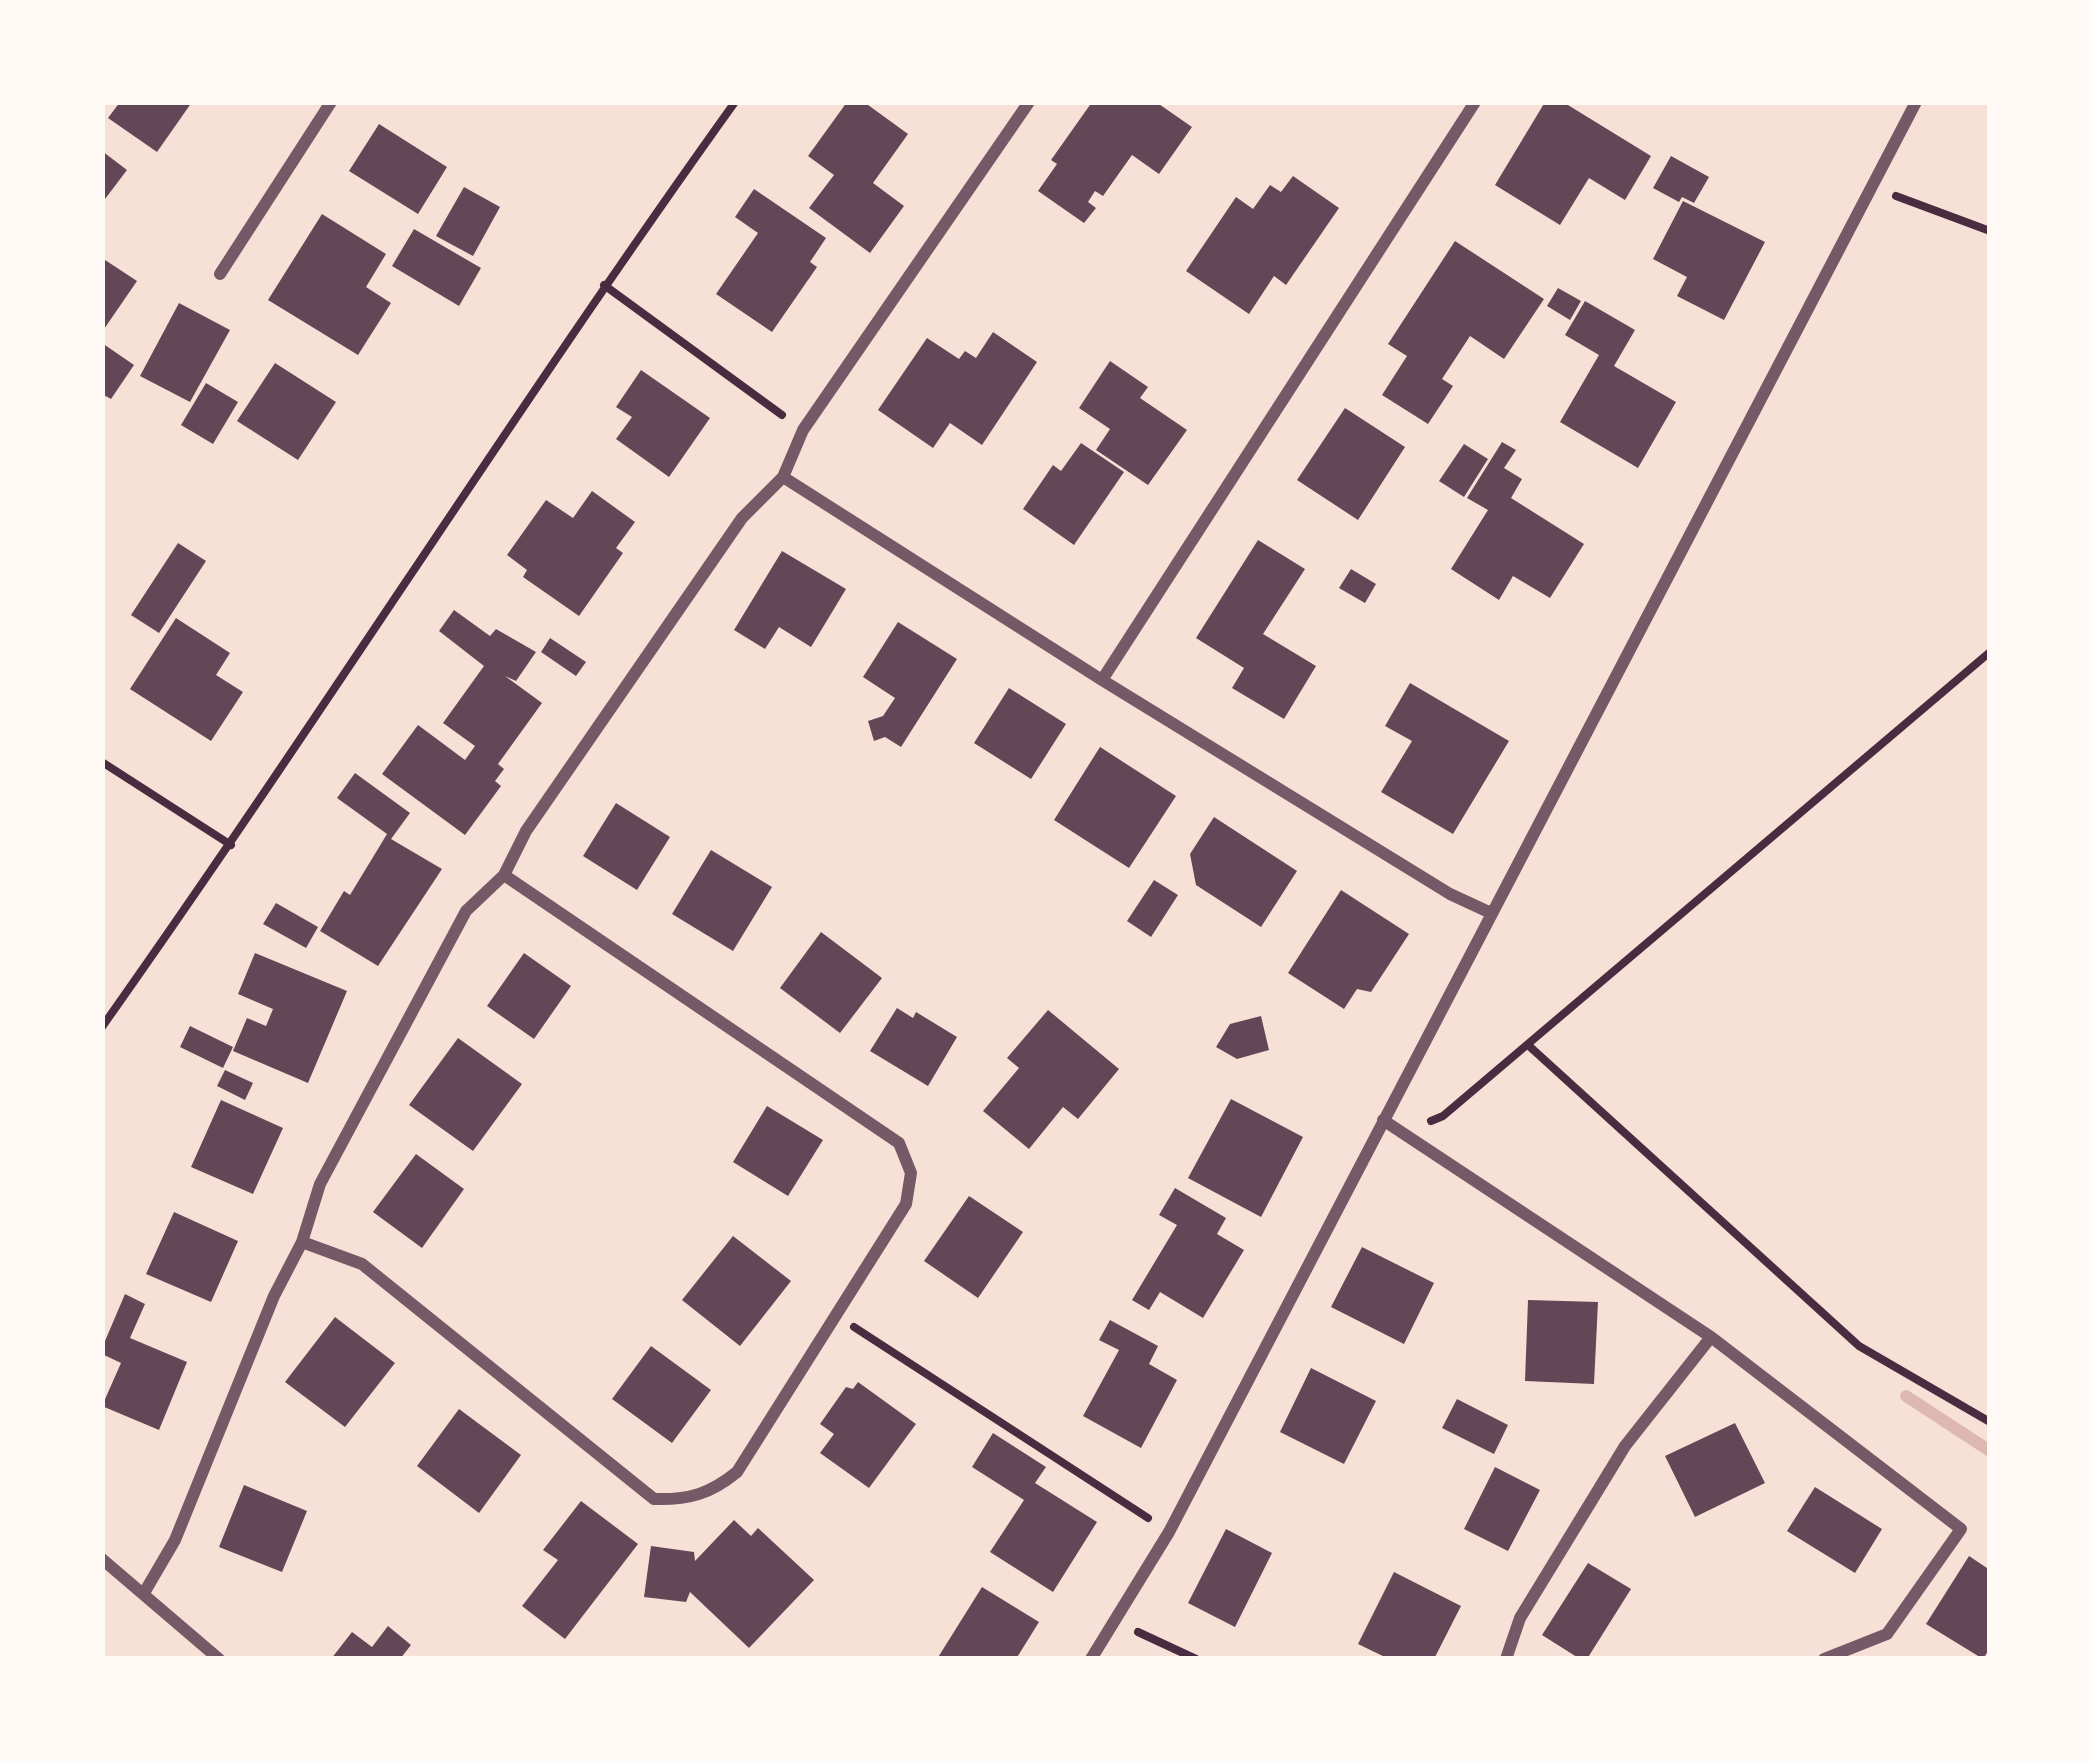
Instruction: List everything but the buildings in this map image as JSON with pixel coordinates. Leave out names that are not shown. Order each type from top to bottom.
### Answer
[{"type":"street","points":[[220,274],[331,102]]},
{"type":"street","points":[[144,1593],[175,1540],[274,1296],[302,1242],[320,1184],[466,910],[504,875],[526,831],[742,518],[783,477],[803,430],[1029,102]]},
{"type":"street","points":[[1102,680],[1475,102]]},
{"type":"street","points":[[1091,1659],[1169,1532],[1916,102]]},
{"type":"street","points":[[783,477],[1102,680],[1450,894],[1491,913]]},
{"type":"street","points":[[302,1242],[362,1264],[654,1499],[686,1500],[715,1490],[737,1472],[906,1204],[911,1173],[899,1143],[504,875]]},
{"type":"street","points":[[1383,1120],[1712,1336],[1961,1529],[1887,1634],[1825,1659]]},
{"type":"street","points":[[1506,1659],[1520,1618],[1625,1446],[1712,1336]]},
{"type":"street","points":[[102,1558],[220,1659]]},
{"type":"path","points":[[102,1028],[231,845],[604,285],[735,102]]},
{"type":"path","points":[[1871,187],[1990,231]]},
{"type":"path","points":[[604,285],[803,430]]},
{"type":"path","points":[[1405,1133],[1443,1116],[1990,652]]},
{"type":"path","points":[[102,762],[231,845]]},
{"type":"path","points":[[1528,1045],[1859,1346],[1990,1422]]},
{"type":"path","points":[[838,1316],[1169,1532]]},
{"type":"path","points":[[1115,1622],[1196,1659]]},
{"type":"waterway","points":[[1906,1396],[1990,1451]]}]
